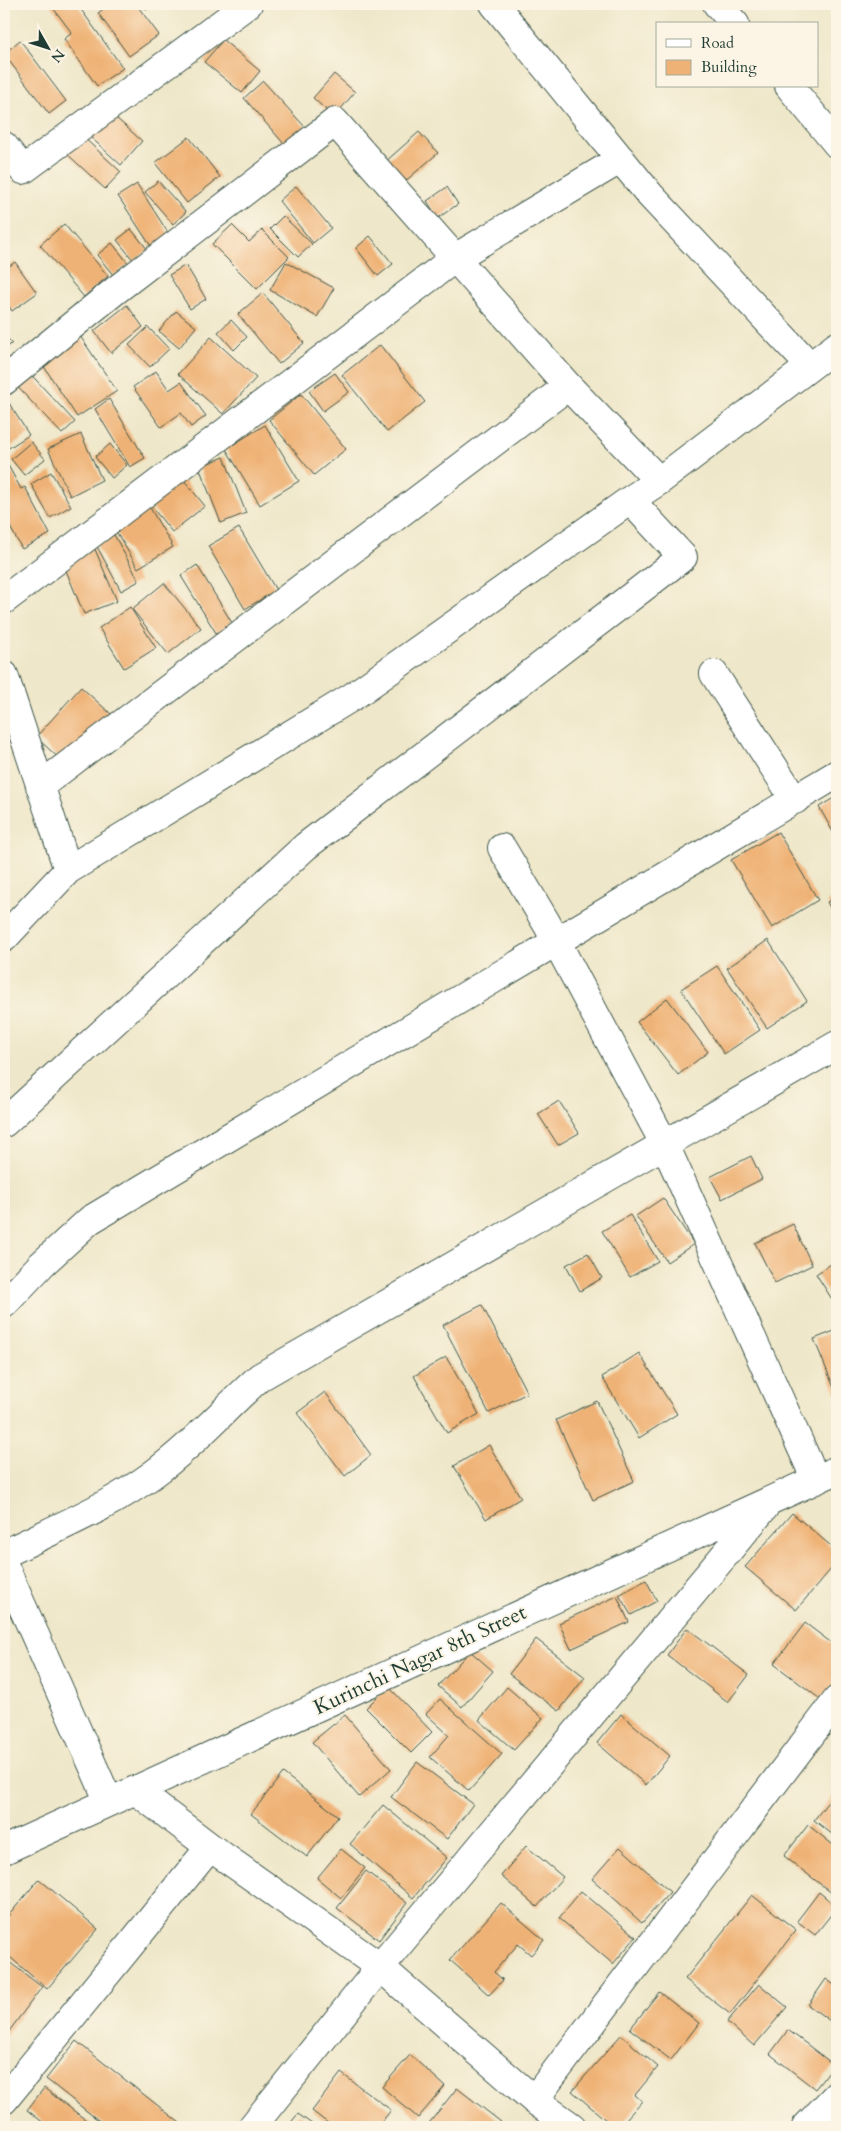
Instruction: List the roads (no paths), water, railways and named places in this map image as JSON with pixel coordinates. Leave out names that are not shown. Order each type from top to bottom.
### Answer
[{"type":"street","points":[[4,146],[23,170],[248,4]]},
{"type":"street","points":[[494,4],[650,195],[810,366]]},
{"type":"street","points":[[717,4],[733,22]]},
{"type":"street","points":[[791,88],[837,144]]},
{"type":"street","points":[[4,380],[116,290],[335,122],[568,386],[659,481]]},
{"type":"street","points":[[4,600],[455,258],[621,158]]},
{"type":"street","points":[[4,938],[68,870],[352,697],[659,481],[837,346]]},
{"type":"street","points":[[40,786],[568,386]]},
{"type":"street","points":[[4,1124],[306,846],[683,557],[630,500]]},
{"type":"street","points":[[714,674],[795,800]]},
{"type":"street","points":[[4,675],[68,870]]},
{"type":"street","points":[[4,1304],[42,1264],[90,1220],[837,774]]},
{"type":"street","points":[[502,848],[556,941],[665,1145],[832,1473]]},
{"type":"street","points":[[4,1554],[114,1500],[152,1475],[194,1442],[230,1404],[260,1378],[837,1045]]},
{"type":"street","name":"Kurinchi Nagar 8th Street","points":[[4,1850],[832,1473]]},
{"type":"street","points":[[252,2127],[380,1968],[769,1501]]},
{"type":"street","points":[[4,1565],[109,1802]]},
{"type":"street","points":[[534,2100],[837,1700]]},
{"type":"street","points":[[135,1790],[210,1847],[380,1968],[534,2100],[572,2127]]},
{"type":"street","points":[[4,2100],[210,1847]]},
{"type":"street","points":[[806,2127],[837,2095]]}]
